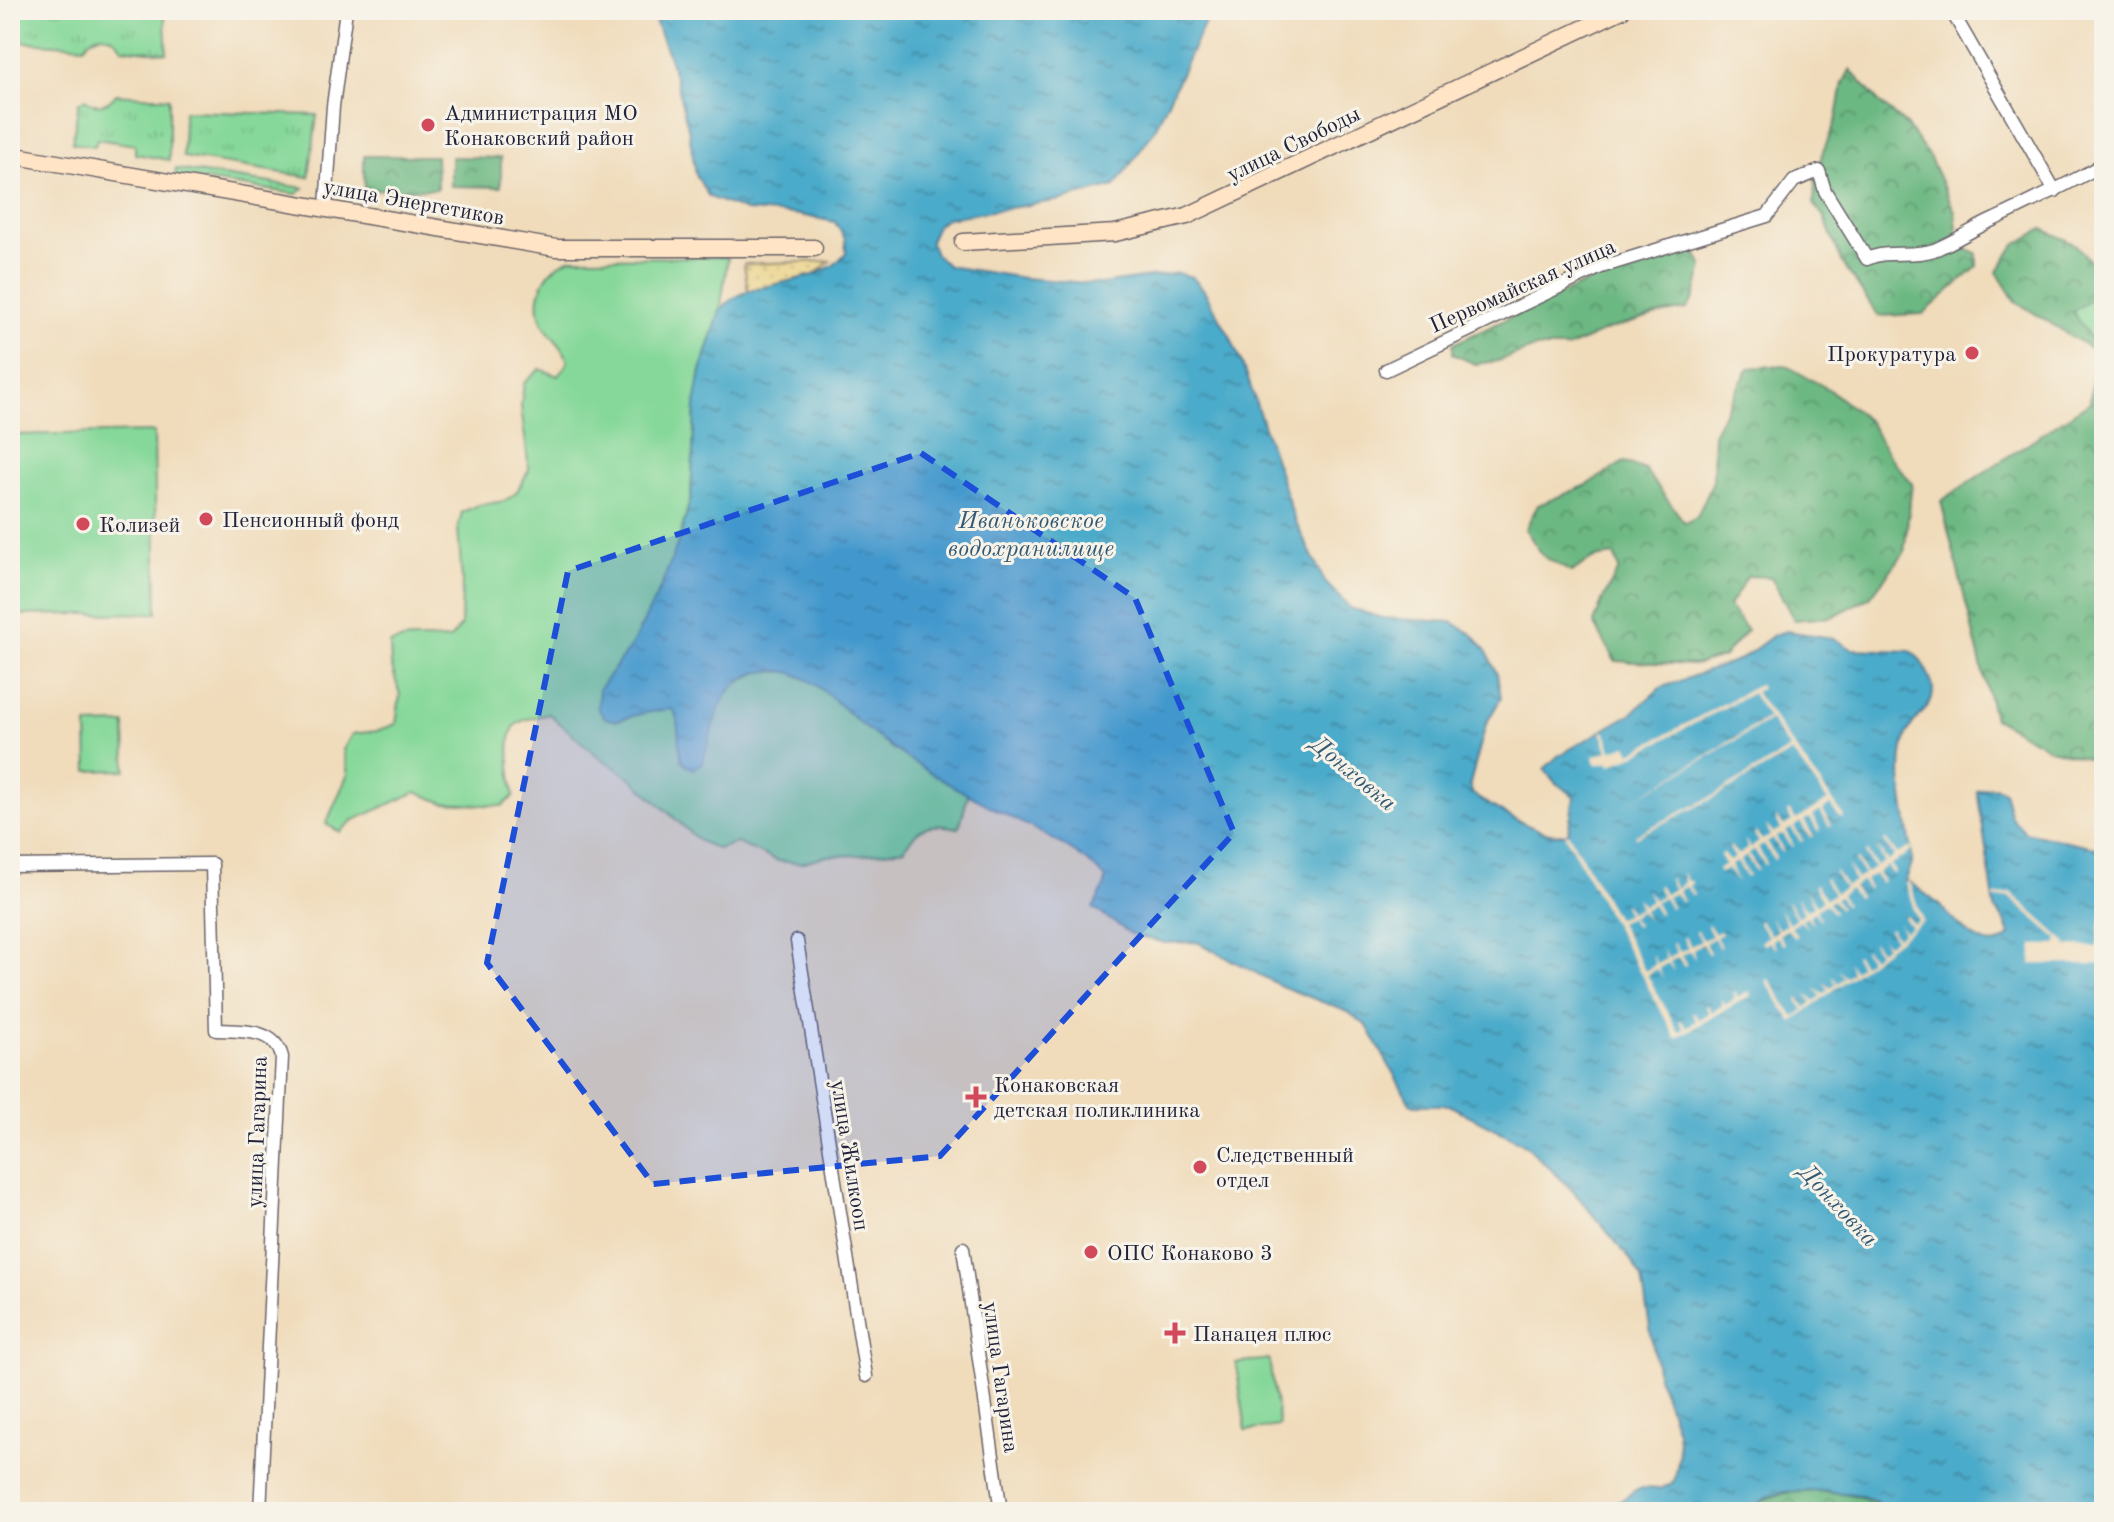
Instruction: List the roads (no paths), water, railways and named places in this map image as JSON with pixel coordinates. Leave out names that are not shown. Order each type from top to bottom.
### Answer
[{"type":"main road","name":"улица Свободы","points":[[963,242],[1115,233],[1187,216],[1622,10]]},
{"type":"main road","name":"улица Энергетиков","points":[[10,155],[556,248],[814,248]]},
{"type":"street","points":[[326,207],[333,106],[346,10]]},
{"type":"street","points":[[1951,10],[2055,191]]},
{"type":"street","name":"Первомайская улица","points":[[1386,370],[1601,267],[1767,216],[1794,181],[1819,171],[1825,191],[1867,259],[1877,254],[1914,255],[1932,251],[2055,191],[2104,161]]},
{"type":"street","name":"улица Гагарина","points":[[10,866],[212,864],[216,1030],[251,1032],[270,1037],[279,1045],[282,1057],[260,1512]]},
{"type":"street","name":"улица Жилкооп","points":[[797,941],[866,1376]]},
{"type":"street","name":"улица Гагарина","points":[[963,1248],[1001,1512]]},
{"type":"water","name":"Иваньковское водохранилище","points":[[651,10],[1211,10],[1154,131],[1115,186],[1061,200],[947,218],[937,225],[930,241],[935,254],[948,266],[1024,278],[1100,284],[1178,273],[1192,277],[1204,290],[1230,336],[1247,376],[1295,521],[1325,582],[1350,608],[1382,618],[1452,622],[1473,635],[1487,652],[1497,674],[1501,698],[1486,724],[1470,784],[1472,793],[1536,829],[1548,833],[1568,833],[1574,797],[1544,769],[1558,756],[1631,714],[1660,688],[1743,658],[1774,635],[1786,631],[1833,638],[1852,649],[1910,651],[1926,669],[1933,687],[1932,698],[1907,734],[1901,763],[1912,856],[1905,882],[1932,899],[1972,936],[1991,944],[2001,942],[2010,935],[1995,908],[1977,791],[1991,787],[2004,791],[2011,817],[2025,832],[2104,849],[2104,1512],[1886,1512],[1874,1500],[1854,1494],[1820,1491],[1783,1492],[1768,1497],[1745,1512],[1606,1512],[1634,1491],[1660,1489],[1671,1484],[1675,1479],[1679,1455],[1677,1431],[1658,1376],[1642,1279],[1630,1259],[1574,1192],[1526,1145],[1449,1105],[1410,1103],[1367,1026],[1348,1012],[1281,986],[1197,942],[1165,943],[1131,934],[1093,908],[1105,885],[1105,878],[1094,867],[1054,840],[918,765],[880,739],[808,680],[786,671],[774,670],[746,677],[735,685],[726,695],[714,721],[702,763],[694,769],[687,766],[680,752],[673,709],[615,721],[605,718],[598,709],[599,689],[633,643],[661,587],[679,540],[691,497],[695,405],[701,371],[720,311],[732,299],[748,291],[814,275],[834,265],[846,253],[845,239],[835,222],[794,214],[746,211],[709,197],[696,175],[689,132],[672,66]]},
{"type":"place","name":"Администрация МО Конаковский район","points":[[428,125]]},
{"type":"place","name":"Прокуратура","points":[[1972,353]]},
{"type":"place","name":"Пенсионный фонд","points":[[206,519]]},
{"type":"place","name":"Колизей","points":[[83,524]]},
{"type":"place","name":"Конаковская детская поликлиника","points":[[976,1097]]},
{"type":"place","name":"Следственный отдел","points":[[1200,1167]]},
{"type":"place","name":"ОПС Конаково 3","points":[[1091,1252]]},
{"type":"place","name":"Панацея плюс","points":[[1175,1333]]},
{"type":"water label","name":"Донховка","points":[[1354,773]]},
{"type":"water label","name":"Донховка","points":[[1839,1205]]}]
